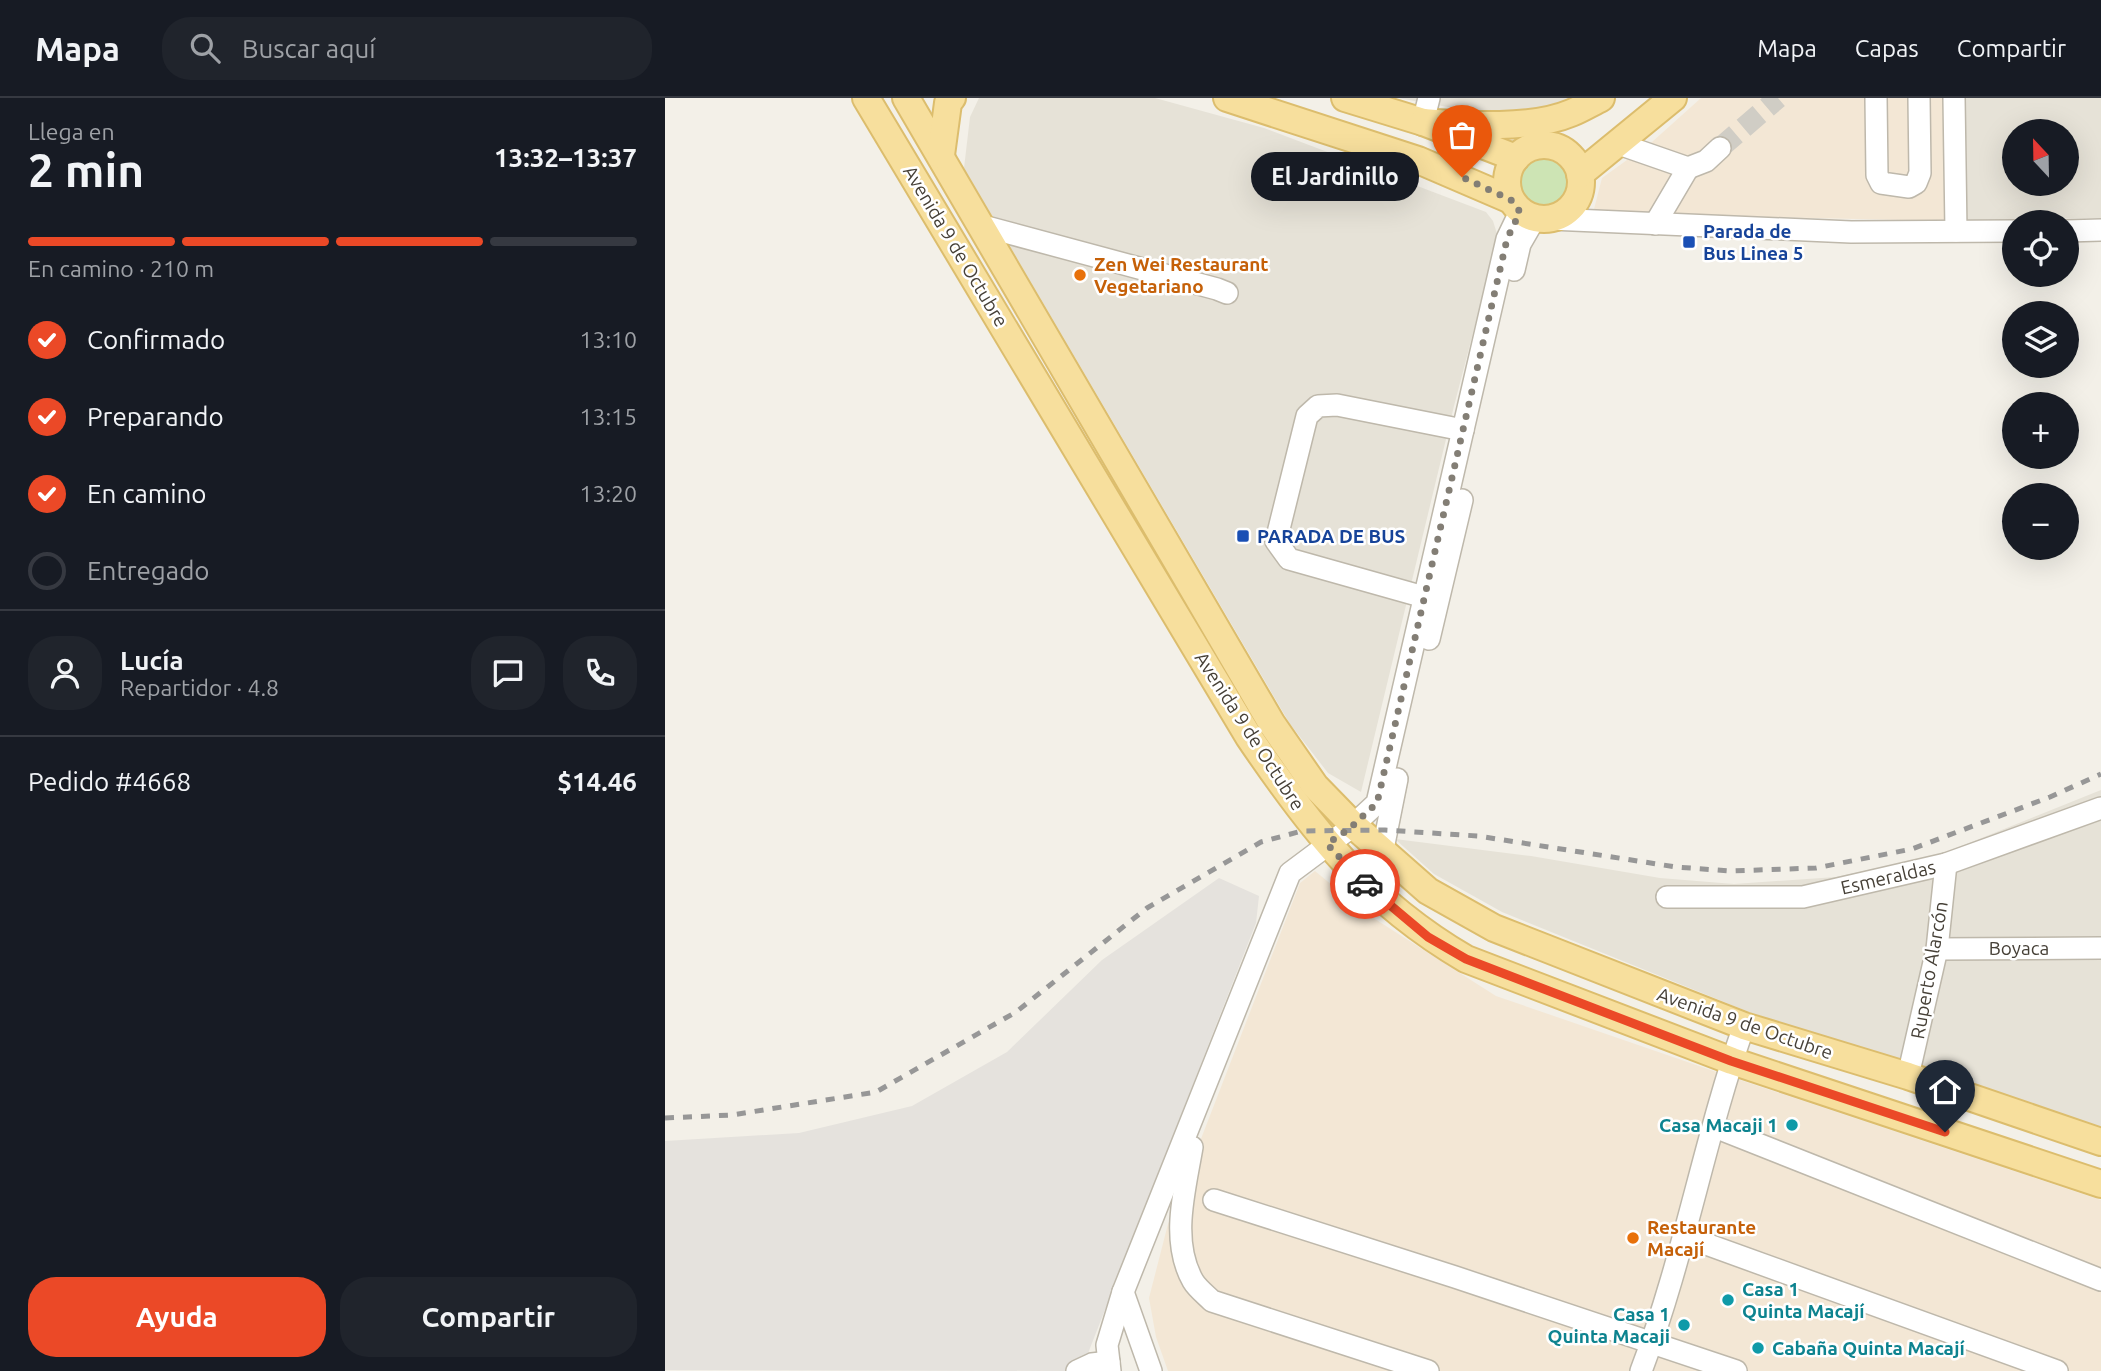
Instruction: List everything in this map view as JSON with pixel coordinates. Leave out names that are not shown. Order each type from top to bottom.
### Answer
[{"type":"main road","name":"Avenida 9 de Octubre","points":[[866,98],[1249,737],[1290,798],[1357,877],[1428,937],[1466,959],[1731,1061],[2101,1184]]},
{"type":"main road","name":"Avenida 9 de Octubre","points":[[907,98],[1272,724],[1315,786],[1353,825],[1428,891],[1494,928],[1744,1026],[1908,1076],[2101,1142]]},
{"type":"main road","points":[[941,155],[948,103],[952,98]]},
{"type":"main road","points":[[1227,98],[1418,160],[1529,212],[1564,214],[1575,203],[1580,189],[1580,174],[1565,151],[1552,146],[1526,149],[1508,171],[1506,185],[1529,212]]},
{"type":"main road","points":[[1345,98],[1426,110],[1479,125],[1531,122],[1569,114],[1601,98]]},
{"type":"main road","points":[[1552,146],[1615,98]]},
{"type":"main road","points":[[1580,174],[1673,98]]},
{"type":"main road","points":[[1426,110],[1516,158]]},
{"type":"street","points":[[1876,98],[1877,174],[1881,183],[1909,187],[1916,183],[1920,173],[1919,98]]},
{"type":"street","points":[[1954,98],[1956,231]]},
{"type":"street","points":[[1616,143],[1688,168]]},
{"type":"street","points":[[1655,223],[1688,168],[1706,161],[1720,148]]},
{"type":"street","points":[[1529,212],[1655,223],[1851,232],[2002,231]]},
{"type":"street","points":[[1077,1371],[1092,1364],[1109,1366],[1107,1345],[1123,1292],[1290,873],[1377,803],[1507,239],[1529,212]]},
{"type":"street","points":[[1383,849],[1385,830],[1529,212]]},
{"type":"street","points":[[979,225],[1227,293]]},
{"type":"street","points":[[2079,230],[2101,230]]},
{"type":"street","points":[[1424,597],[1289,559],[1276,541],[1307,416],[1318,406],[1337,405],[1463,430]]},
{"type":"street","name":"Esmeraldas","points":[[1667,897],[1803,897],[1946,863],[2101,808]]},
{"type":"street","name":"Ruperto Alarcón","points":[[1908,1076],[1937,949],[1946,863]]},
{"type":"street","name":"Boyaca","points":[[1937,949],[2101,948]]},
{"type":"street","points":[[1641,1371],[1684,1236],[1731,1061],[1744,1026]]},
{"type":"street","points":[[1197,1110],[1181,1216],[1184,1256],[1193,1283],[1212,1301],[1428,1371]]},
{"type":"street","points":[[1714,1127],[2101,1280]]},
{"type":"street","points":[[1214,1200],[1736,1371]]},
{"type":"street","points":[[1684,1236],[2057,1371]]},
{"type":"street","points":[[1123,1292],[1151,1371]]},
{"type":"shaded area","points":[[979,98],[1155,98],[1264,128],[1486,212],[1493,221],[1498,237],[1454,406],[1361,792],[1328,773],[1290,724],[964,168],[970,117]]},
{"type":"shaded area","points":[[1398,98],[1589,98],[1528,111],[1476,112]]},
{"type":"shaded area","points":[[1701,98],[1944,98],[1949,221],[1593,213],[1602,178],[1652,142]]},
{"type":"shaded area","points":[[1944,98],[2101,98],[2101,218],[2079,218],[2079,210],[2002,210],[2002,220],[1949,221]]},
{"type":"shaded area","points":[[2101,790],[2101,1129],[1749,1012],[1502,912],[1434,874],[1395,839],[1531,856],[1660,878],[1734,884],[1836,877],[1939,855]]},
{"type":"shaded area","points":[[1315,871],[1367,914],[1496,996],[2101,1200],[2101,1371],[1168,1371],[1156,1337],[1149,1298],[1168,1224],[1300,883]]},
{"type":"shaded area","points":[[1219,878],[1259,896],[1256,923],[1085,1361],[1067,1371],[665,1370],[665,1141],[799,1133],[912,1106],[1007,1052],[1102,960]]},
{"type":"green space","points":[[1537,151],[1549,151],[1568,164],[1573,181],[1571,193],[1560,206],[1549,211],[1537,211],[1518,198],[1513,187],[1513,175],[1526,156]]},
{"type":"tunnel","points":[[1720,148],[1778,98]]},
{"type":"railway","points":[[665,1118],[732,1115],[876,1092],[1016,1012],[1147,908],[1261,842],[1302,831],[1385,830],[1478,836],[1676,867],[1730,871],[1816,868],[1912,849],[2050,797],[2101,774]]},
{"type":"way so far","points":[[1365,884],[1327,844],[1349,829],[1377,803],[1507,239],[1520,212],[1511,200],[1462,177]]},
{"type":"place","name":"El Jardinillo","points":[[1462,177]]},
{"type":"place","name":"Parada de Bus Linea 5","points":[[1689,242]]},
{"type":"place","name":"Zen Wei Restaurant Vegetariano","points":[[1080,275]]},
{"type":"place","name":"PARADA DE BUS","points":[[1243,536]]},
{"type":"place","name":"Casa Macaji 1","points":[[1792,1125]]},
{"type":"place","name":"Restaurante Macají","points":[[1633,1238]]},
{"type":"place","name":"Casa 1 Quinta Macají","points":[[1728,1300]]},
{"type":"place","name":"Casa 1 Quinta Macaji","points":[[1684,1325]]},
{"type":"place","name":"Cabaña Quinta Macají","points":[[1758,1348]]},
{"type":"route","points":[[1365,884],[1428,937],[1466,959],[1731,1061],[1945,1132]]}]
